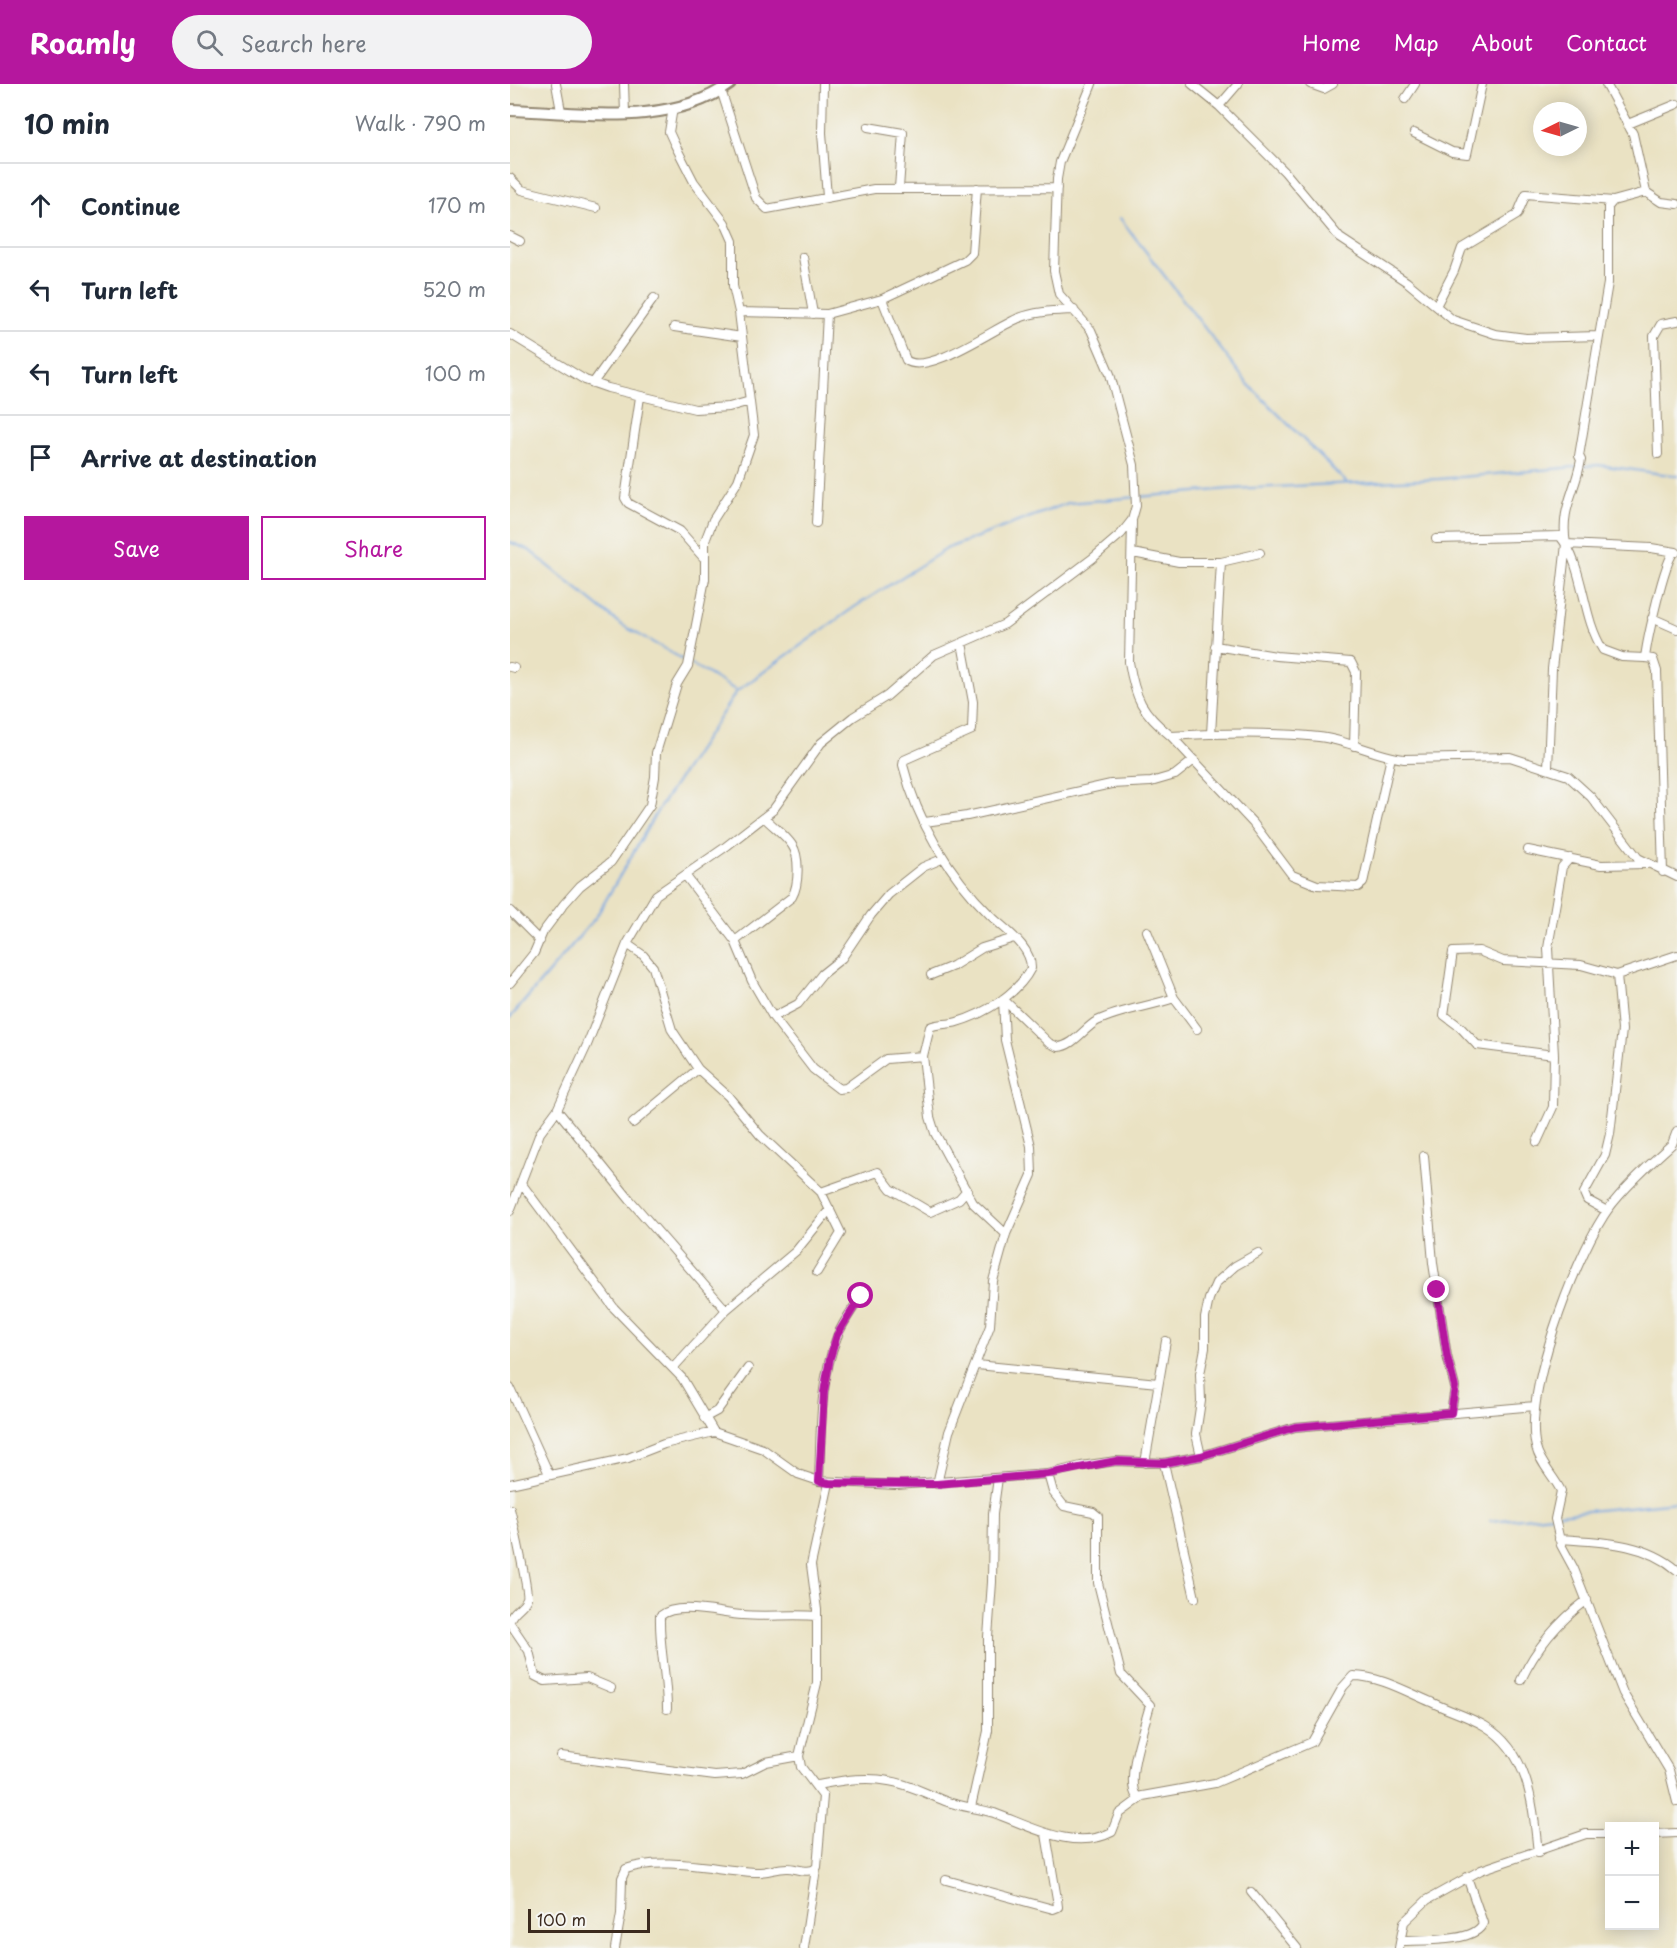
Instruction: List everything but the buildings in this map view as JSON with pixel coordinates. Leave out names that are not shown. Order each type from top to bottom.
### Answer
[{"type":"main road","points":[[510,110],[625,113],[673,108],[726,87]]},
{"type":"street","points":[[556,84],[561,111]]},
{"type":"street","points":[[624,84],[625,113]]},
{"type":"street","points":[[823,84],[822,133],[826,197]]},
{"type":"street","points":[[1092,84],[1060,162],[1057,188],[1056,286],[1099,342],[1128,435],[1134,465],[1136,502],[1132,520],[1130,662],[1132,677],[1144,711],[1171,736],[1253,823],[1292,875],[1317,885],[1358,887],[1363,883],[1390,757]]},
{"type":"street","points":[[1192,84],[1219,106],[1285,172],[1340,238],[1407,282],[1453,320],[1495,334],[1526,338],[1599,336]]},
{"type":"street","points":[[1219,106],[1238,84]]},
{"type":"street","points":[[1310,84],[1324,89],[1333,84]]},
{"type":"street","points":[[1405,99],[1415,84]]},
{"type":"street","points":[[1414,133],[1452,152],[1467,154],[1482,84]]},
{"type":"street","points":[[1606,84],[1633,134],[1646,192],[1661,202],[1677,204]]},
{"type":"street","points":[[726,87],[759,204],[767,209],[874,189],[1057,188]]},
{"type":"street","points":[[1628,124],[1677,104]]},
{"type":"street","points":[[510,982],[540,941],[543,932],[572,894],[611,862],[650,805],[656,753],[677,684],[688,666],[705,579],[703,557],[710,528],[738,481],[754,435],[739,312],[733,286],[734,254],[730,234],[694,182],[669,132],[673,108]]},
{"type":"street","points":[[868,127],[903,133],[899,188]]},
{"type":"street","points":[[510,178],[522,190],[596,208]]},
{"type":"street","points":[[739,312],[827,314],[882,299],[970,257],[977,188]]},
{"type":"street","points":[[1436,306],[1454,271],[1462,248],[1517,215],[1526,194],[1613,201],[1646,192]]},
{"type":"street","points":[[1548,768],[1551,669],[1563,551],[1566,544],[1563,527],[1565,509],[1579,473],[1581,460],[1579,456],[1608,283],[1608,207],[1613,201]]},
{"type":"street","points":[[510,236],[520,241]]},
{"type":"street","points":[[803,257],[813,314]]},
{"type":"street","points":[[593,383],[654,298]]},
{"type":"street","points":[[882,299],[906,360],[917,364],[936,360],[1021,317],[1074,310]]},
{"type":"street","points":[[816,523],[827,314]]},
{"type":"street","points":[[1658,454],[1654,336],[1660,324],[1677,321]]},
{"type":"street","points":[[674,327],[742,337]]},
{"type":"street","points":[[510,334],[593,383],[640,397],[695,409],[729,407],[750,401]]},
{"type":"street","points":[[640,397],[625,498],[680,531],[703,557]]},
{"type":"street","points":[[510,1211],[540,1133],[557,1110],[627,944],[656,894],[764,817],[783,797],[821,743],[893,691],[924,662],[1005,624],[1053,590],[1121,534],[1132,520]]},
{"type":"street","points":[[1436,539],[1560,536],[1572,555],[1585,605],[1603,650],[1622,657],[1653,660],[1657,671],[1663,872]]},
{"type":"street","points":[[1566,544],[1652,548],[1675,552]]},
{"type":"street","points":[[1645,658],[1645,643],[1668,558],[1675,552]]},
{"type":"street","points":[[1133,553],[1179,562],[1221,562],[1260,553]]},
{"type":"street","points":[[1211,734],[1221,562]]},
{"type":"street","points":[[1652,618],[1677,629]]},
{"type":"street","points":[[962,643],[973,702],[972,730],[904,760],[903,765],[942,859],[981,906],[1027,952],[1031,968],[1027,976],[1003,999],[955,1023],[930,1027],[923,1056],[930,1118],[935,1133],[978,1209],[1006,1234]]},
{"type":"street","points":[[1215,646],[1276,656],[1351,662],[1356,672],[1354,746]]},
{"type":"street","points":[[1171,736],[1211,734],[1319,737],[1390,757],[1497,755],[1548,768],[1578,783],[1614,830],[1646,864],[1677,877]]},
{"type":"street","points":[[925,822],[967,816],[1111,784],[1151,782],[1175,775],[1194,760]]},
{"type":"street","points":[[735,941],[792,897],[796,890],[795,854],[792,845],[764,817]]},
{"type":"street","points":[[1528,850],[1602,865],[1646,864]]},
{"type":"street","points":[[1536,1142],[1553,1107],[1554,1055],[1548,948],[1562,867],[1570,858]]},
{"type":"street","points":[[773,1017],[798,1004],[822,974],[842,958],[871,915],[889,894],[923,867],[942,859]]},
{"type":"street","points":[[685,875],[735,941],[752,981],[773,1017],[813,1069],[839,1089],[846,1088],[886,1059],[923,1056]]},
{"type":"street","points":[[510,911],[540,941]]},
{"type":"street","points":[[1147,931],[1174,998],[1197,1029]]},
{"type":"street","points":[[931,975],[953,966],[982,948],[1014,938]]},
{"type":"street","points":[[627,944],[643,954],[653,967],[672,1030],[698,1070],[728,1096],[760,1135],[821,1192],[841,1233],[817,1272]]},
{"type":"street","points":[[1554,1055],[1477,1045],[1443,1013],[1453,952],[1479,951],[1503,961],[1548,961],[1581,965],[1617,975],[1677,955]]},
{"type":"street","points":[[1606,1211],[1587,1200],[1584,1193],[1605,1155],[1610,1134],[1622,1030],[1617,975]]},
{"type":"street","points":[[1003,999],[1049,1043],[1058,1047],[1068,1044],[1096,1022],[1111,1015],[1174,998]]},
{"type":"street","points":[[937,1484],[950,1432],[990,1326],[993,1281],[1006,1234],[1024,1196],[1033,1164],[1005,1040],[1003,999]]},
{"type":"street","points":[[633,1123],[698,1070]]},
{"type":"street","points":[[557,1110],[630,1200],[726,1310]]},
{"type":"street","points":[[1677,1131],[1675,1145],[1606,1211],[1594,1231],[1564,1300],[1535,1406],[1534,1434],[1536,1450],[1561,1491],[1555,1519],[1559,1539],[1587,1600],[1630,1708],[1669,1770],[1677,1802]]},
{"type":"street","points":[[1424,1156],[1433,1263],[1447,1356],[1455,1387],[1451,1413]]},
{"type":"street","points":[[821,1192],[878,1172],[891,1190],[930,1212],[959,1199],[967,1190]]},
{"type":"street","points":[[520,1183],[614,1308],[673,1368],[714,1431],[763,1449],[798,1474],[819,1481],[937,1484],[1048,1474],[1116,1461],[1164,1463],[1201,1456],[1295,1427],[1535,1406]]},
{"type":"street","points":[[673,1368],[726,1310],[796,1251],[830,1209]]},
{"type":"street","points":[[1201,1456],[1196,1434],[1201,1401],[1200,1374],[1205,1348],[1205,1318],[1209,1299],[1216,1283],[1235,1266],[1258,1253]]},
{"type":"street","points":[[819,1481],[824,1392],[830,1358],[837,1335],[861,1296]]},
{"type":"street","points":[[1145,1463],[1166,1341]]},
{"type":"street","points":[[977,1365],[1158,1383]]},
{"type":"street","points":[[704,1418],[717,1411],[748,1368]]},
{"type":"street","points":[[510,1388],[549,1474]]},
{"type":"street","points":[[510,1484],[628,1458],[664,1444],[714,1431]]},
{"type":"street","points":[[1164,1463],[1195,1598]]},
{"type":"street","points":[[1048,1474],[1053,1492],[1064,1506],[1093,1512],[1098,1516],[1098,1583],[1121,1674],[1150,1706],[1132,1776],[1134,1793],[1142,1797]]},
{"type":"street","points":[[971,1807],[988,1731],[988,1637],[993,1514],[998,1478]]},
{"type":"street","points":[[804,1948],[819,1861],[824,1802],[817,1785],[801,1767],[799,1756],[817,1683],[817,1616],[812,1557],[829,1483]]},
{"type":"street","points":[[510,1509],[522,1573],[528,1591],[526,1600],[512,1614],[510,1622],[530,1651],[535,1676],[545,1681],[587,1677],[610,1688]]},
{"type":"street","points":[[1559,1539],[1642,1550],[1664,1559],[1677,1570]]},
{"type":"street","points":[[1521,1680],[1529,1664],[1554,1628],[1587,1600]]},
{"type":"street","points":[[667,1710],[665,1661],[660,1633],[660,1616],[665,1612],[695,1609],[742,1615],[817,1616]]},
{"type":"street","points":[[817,1785],[862,1779],[887,1780],[911,1785],[943,1800],[971,1807],[1046,1833],[1085,1840],[1112,1832],[1119,1814],[1142,1797],[1215,1783],[1312,1742],[1343,1687],[1353,1676],[1361,1676],[1396,1687],[1468,1717],[1503,1739],[1515,1754],[1530,1791],[1538,1853]]},
{"type":"street","points":[[561,1756],[715,1776],[742,1774],[766,1762],[799,1756]]},
{"type":"street","points":[[946,1880],[1053,1909],[1058,1907],[1046,1833]]},
{"type":"street","points":[[1659,1834],[1677,1833]]},
{"type":"street","points":[[1467,1878],[1483,1923],[1482,1928],[1470,1936],[1400,1945],[1404,1922],[1427,1900],[1481,1870],[1538,1853],[1586,1834],[1605,1834]]},
{"type":"street","points":[[615,1948],[621,1914],[622,1878],[626,1869],[636,1865],[658,1864],[758,1872],[786,1868],[816,1869]]},
{"type":"street","points":[[1251,1892],[1297,1948]]},
{"type":"waterway","points":[[1120,218],[1247,383],[1346,482]]},
{"type":"waterway","points":[[510,1018],[596,917],[658,810],[737,691],[853,608],[948,548],[1068,503],[1230,489],[1439,479],[1598,465],[1677,476]]},
{"type":"waterway","points":[[510,542],[529,550],[620,624],[686,661]]},
{"type":"waterway","points":[[691,664],[737,691]]},
{"type":"waterway","points":[[1558,1514],[1677,1502]]},
{"type":"waterway","points":[[1490,1521],[1553,1515]]},
{"type":"route","points":[[861,1296],[837,1335],[824,1392],[819,1481],[829,1483],[937,1484],[1048,1474],[1116,1461],[1164,1463],[1201,1456],[1295,1427],[1451,1413],[1455,1387],[1447,1356],[1437,1290]]}]
